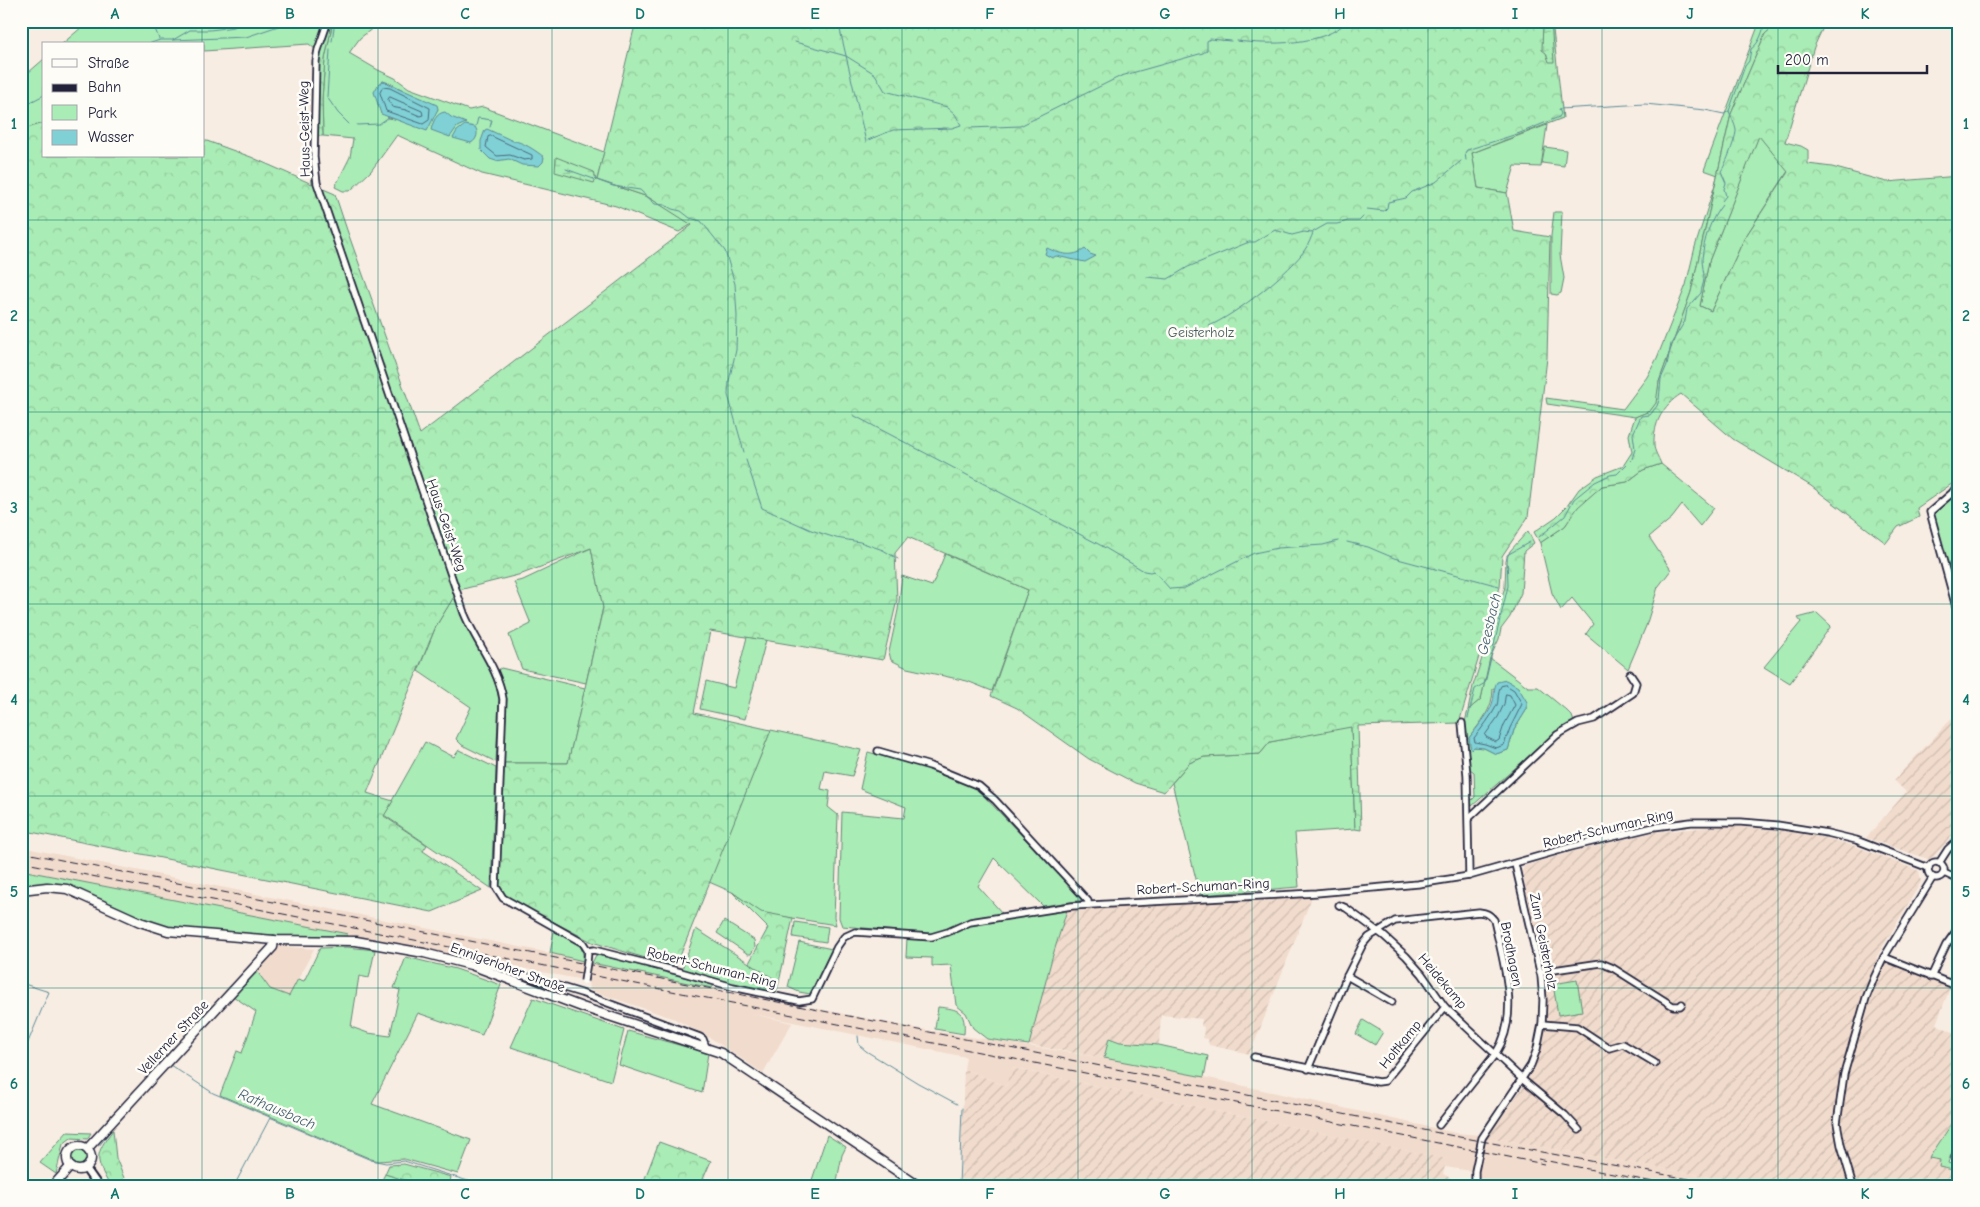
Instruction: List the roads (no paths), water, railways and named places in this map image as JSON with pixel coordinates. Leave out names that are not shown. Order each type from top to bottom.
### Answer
[{"type":"main road","name":"Ennigerloher Straße","points":[[21,890],[47,887],[67,890],[140,922],[168,931],[274,940],[348,940],[370,942],[440,956],[471,965],[582,1008],[706,1047],[732,1059],[919,1186]]},
{"type":"main road","name":"Vellerner Straße","points":[[87,1149],[273,947],[274,940]]},
{"type":"main road","points":[[80,1146],[87,1149],[92,1159],[86,1169],[78,1171],[70,1167],[67,1160],[72,1148],[80,1146]]},
{"type":"main road","points":[[53,1186],[70,1167]]},
{"type":"street","name":"Haus-Geist-Weg","points":[[328,21],[316,61],[314,157],[317,183],[464,614],[471,631],[493,667],[501,686],[503,699],[496,886],[502,898],[583,943],[588,951]]},
{"type":"street","points":[[1955,489],[1930,512],[1959,618]]},
{"type":"street","points":[[1469,818],[1557,735],[1578,723],[1594,719],[1633,693],[1636,683],[1630,674]]},
{"type":"street","points":[[1462,723],[1469,818],[1469,876]]},
{"type":"street","points":[[878,751],[930,766],[979,786],[995,800],[1088,901],[1088,905]]},
{"type":"street","name":"Robert-Schuman-Ring","points":[[588,951],[594,950],[649,963],[732,987],[799,1001],[812,999],[837,947],[844,937],[855,932],[931,937],[970,922],[1088,905],[1324,892],[1418,884],[1469,876],[1571,847],[1654,827],[1715,821],[1777,825],[1856,840],[1929,868]]},
{"type":"street","points":[[1939,863],[1948,849],[1959,838]]},
{"type":"street","points":[[1933,863],[1939,863],[1944,867],[1944,874],[1939,878],[1933,877],[1929,873],[1929,868],[1933,863]]},
{"type":"street","name":"Zum Geisterholz","points":[[1477,1186],[1475,1171],[1482,1138],[1523,1080],[1537,1049],[1542,1024],[1543,1000],[1540,972],[1515,864]]},
{"type":"street","points":[[1944,874],[1959,880]]},
{"type":"street","points":[[1853,1186],[1838,1134],[1839,1102],[1844,1074],[1865,1002],[1884,957],[1933,877]]},
{"type":"street","name":"Heidekamp","points":[[1339,905],[1377,931],[1415,965],[1446,1007],[1523,1080],[1561,1110],[1579,1130]]},
{"type":"street","name":"Brodhagen","points":[[1377,931],[1394,920],[1479,912],[1491,916],[1506,980],[1508,999],[1507,1028],[1502,1044],[1496,1053]]},
{"type":"street","points":[[1931,977],[1946,945],[1959,927]]},
{"type":"street","points":[[1308,1069],[1347,976],[1363,944],[1377,931]]},
{"type":"street","points":[[581,992],[588,951]]},
{"type":"street","points":[[1884,957],[1959,987]]},
{"type":"street","points":[[471,965],[482,963],[581,992],[700,1037],[704,1039],[706,1047]]},
{"type":"street","points":[[1540,972],[1601,963],[1613,968],[1674,1006],[1682,1004]]},
{"type":"street","points":[[1347,976],[1392,1002]]},
{"type":"street","name":"Holtkamp","points":[[1254,1057],[1378,1082],[1385,1081],[1446,1007]]},
{"type":"street","points":[[1542,1024],[1577,1027],[1609,1048],[1622,1044],[1655,1063]]},
{"type":"street","points":[[1439,1125],[1496,1053]]},
{"type":"street","points":[[1956,1164],[1959,1148]]},
{"type":"street","points":[[86,1169],[98,1186]]},
{"type":"water","points":[[383,81],[437,105],[438,109],[427,131],[381,114],[374,92]]},
{"type":"water","points":[[445,112],[451,117],[466,123],[457,127],[450,137],[431,130],[437,116]]},
{"type":"water","points":[[465,125],[475,127],[476,129],[476,138],[471,143],[453,138],[457,131]]},
{"type":"water","points":[[487,129],[529,147],[544,157],[543,162],[539,166],[522,165],[509,159],[496,161],[490,159],[481,150],[481,141]]},
{"type":"water","points":[[1047,248],[1066,254],[1080,252],[1085,249],[1090,254],[1096,256],[1085,262],[1056,256],[1052,258],[1045,254]]},
{"type":"water","points":[[1506,680],[1518,687],[1527,702],[1527,709],[1514,730],[1508,750],[1496,754],[1484,748],[1474,747],[1471,750],[1469,738],[1489,711],[1497,682]]},
{"type":"waterway","points":[[152,21],[159,39]]},
{"type":"waterway","points":[[154,42],[173,40],[190,30],[234,27],[243,21]]},
{"type":"waterway","points":[[173,40],[246,37],[293,21]]},
{"type":"waterway","points":[[332,41],[335,21]]},
{"type":"waterway","points":[[838,21],[866,142]]},
{"type":"waterway","points":[[1237,41],[1264,43],[1295,42],[1325,35],[1347,21]]},
{"type":"waterway","name":"Geesbach","points":[[1722,201],[1726,196],[1724,189],[1726,183],[1721,171],[1728,158],[1736,133],[1729,111],[1745,66],[1749,61],[1751,49],[1759,40],[1766,21]]},
{"type":"waterway","points":[[970,128],[1020,126],[1121,76],[1203,53],[1207,50],[1207,41],[1210,39],[1231,41]]},
{"type":"waterway","points":[[795,42],[846,56],[875,74],[885,91],[947,107],[955,114],[961,125],[952,128],[893,130],[868,140]]},
{"type":"waterway","points":[[330,50],[327,97],[338,113],[349,124]]},
{"type":"waterway","points":[[21,107],[42,96]]},
{"type":"waterway","points":[[1466,160],[1465,153],[1467,150],[1520,133],[1559,117],[1561,114],[1559,109],[1645,104],[1705,110],[1724,114],[1729,111]]},
{"type":"waterway","points":[[357,125],[379,124],[389,117]]},
{"type":"waterway","points":[[476,126],[478,118],[492,120],[490,127]]},
{"type":"waterway","points":[[1367,209],[1384,211],[1387,208],[1388,202],[1406,198],[1412,192],[1436,182],[1461,161]]},
{"type":"waterway","points":[[566,169],[613,186],[640,190],[655,204],[665,205],[681,211],[690,218],[701,221],[725,251],[735,284],[737,316],[736,350],[728,395],[744,452]]},
{"type":"waterway","name":"Geesbach","points":[[1539,537],[1565,516],[1574,499],[1595,482],[1617,474],[1632,459],[1635,449],[1633,434],[1641,416],[1650,415],[1657,406],[1661,379],[1667,365],[1671,344],[1685,321],[1687,309],[1701,293],[1704,280],[1702,259],[1704,244],[1711,223],[1722,205]]},
{"type":"waterway","points":[[1147,277],[1168,279],[1188,267],[1249,242],[1255,242],[1275,230],[1292,235],[1304,232],[1311,233],[1327,224],[1359,221],[1363,217]]},
{"type":"waterway","points":[[1209,326],[1247,303],[1276,280],[1299,258],[1313,233]]},
{"type":"waterway","points":[[853,415],[1102,546],[1144,571],[1154,571],[1170,589],[1185,588],[1254,553],[1278,548],[1323,545],[1338,541]]},
{"type":"waterway","points":[[746,460],[762,508],[811,530],[836,538],[860,542],[883,550],[898,559]]},
{"type":"waterway","points":[[1347,542],[1368,547],[1394,558],[1499,586]]},
{"type":"waterway","name":"Geesbach","points":[[1468,718],[1475,689],[1485,683],[1508,586],[1507,555],[1530,542]]},
{"type":"waterway","points":[[492,886],[497,768]]},
{"type":"waterway","points":[[21,896],[25,895]]},
{"type":"waterway","points":[[21,983],[49,992],[21,1059]]},
{"type":"waterway","points":[[858,1036],[859,1045],[866,1051],[957,1104]]},
{"type":"waterway","name":"Rathausbach","points":[[99,1146],[115,1125],[170,1065],[213,1093],[371,1160],[386,1163],[404,1161],[484,1186]]},
{"type":"waterway","points":[[959,1186],[962,1108]]},
{"type":"waterway","points":[[816,1112],[821,1116]]},
{"type":"waterway","points":[[234,1186],[270,1118]]},
{"type":"waterway","points":[[910,1175],[926,1186]]},
{"type":"railway","points":[[21,852],[1454,1136],[1727,1186]]},
{"type":"railway","points":[[21,862],[1544,1164]]},
{"type":"railway","points":[[1538,1159],[1673,1186]]},
{"type":"park label","name":"Geisterholz","points":[[1201,332]]}]
